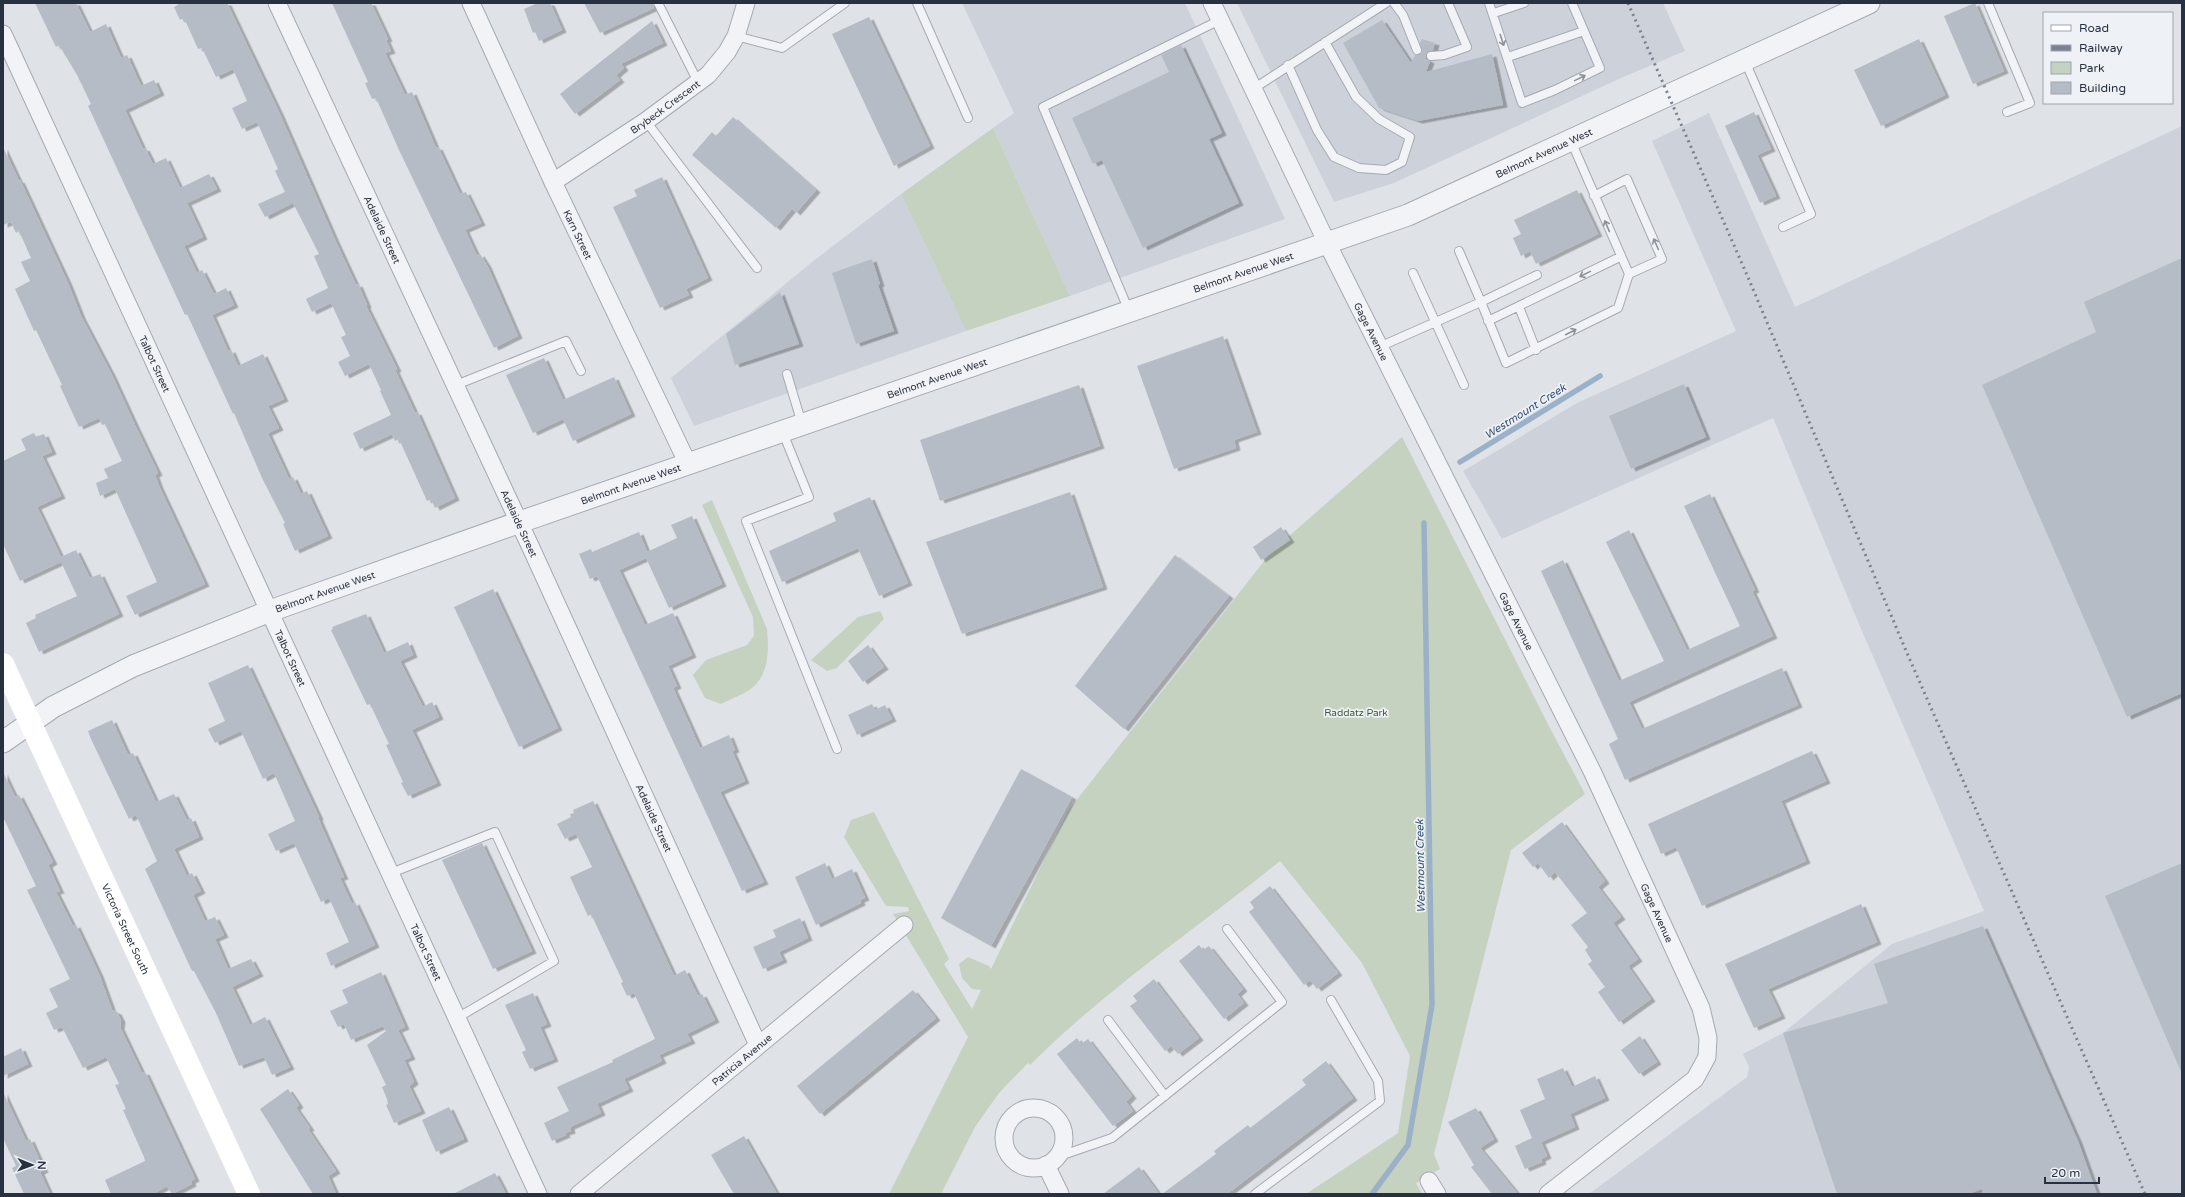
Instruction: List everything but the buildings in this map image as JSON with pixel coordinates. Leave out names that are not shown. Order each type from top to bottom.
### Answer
[{"type":"main road","name":"Victoria Street South","points":[[3,664],[248,1194]]},
{"type":"street","name":"Adelaide Street","points":[[277,3],[520,522],[758,1045]]},
{"type":"street","name":"Karn Street","points":[[471,3],[553,182],[688,464]]},
{"type":"street","name":"Brybeck Crescent","points":[[553,182],[646,121],[708,74],[727,52],[736,36],[746,3]]},
{"type":"street","name":"Gage Avenue","points":[[1212,3],[1379,347],[1592,771],[1701,1008],[1708,1038],[1707,1057],[1695,1079],[1548,1194]]},
{"type":"street","name":"Belmont Avenue West","points":[[3,742],[53,707],[133,666],[270,611],[520,522],[1408,215],[1869,3]]},
{"type":"street","name":"Talbot Street","points":[[3,34],[538,1194]]},
{"type":"street","name":"Patricia Avenue","points":[[579,1194],[904,925]]},
{"type":"street","points":[[1052,1161],[1060,1194]]},
{"type":"lane","points":[[658,3],[698,82]]},
{"type":"lane","points":[[736,36],[782,48],[845,3]]},
{"type":"lane","points":[[917,3],[968,118]]},
{"type":"lane","points":[[1253,89],[1386,3]]},
{"type":"lane","points":[[1394,3],[1403,15],[1417,50]]},
{"type":"lane","points":[[1431,56],[1444,55],[1467,47],[1448,3]]},
{"type":"lane","points":[[1489,3],[1494,12],[1522,103],[1555,90],[1600,68],[1572,3]]},
{"type":"lane","points":[[1494,12],[1524,3]]},
{"type":"lane","points":[[1988,3],[2030,103],[2007,112]]},
{"type":"lane","points":[[1129,312],[1043,107],[1220,20]]},
{"type":"lane","points":[[1508,57],[1584,31]]},
{"type":"lane","points":[[1288,65],[1316,130],[1334,157],[1359,168],[1386,170],[1402,162],[1410,137],[1379,120],[1356,97],[1325,42]]},
{"type":"lane","points":[[1745,60],[1812,214],[1783,227]]},
{"type":"lane","points":[[646,121],[757,268]]},
{"type":"lane","points":[[1459,251],[1506,364],[1618,308],[1629,274],[1620,257],[1570,140]]},
{"type":"lane","points":[[1594,196],[1627,179],[1662,259],[1629,274]]},
{"type":"lane","points":[[1488,321],[1620,257]]},
{"type":"lane","points":[[1413,273],[1464,385]]},
{"type":"lane","points":[[1379,347],[1537,275]]},
{"type":"lane","points":[[1519,307],[1536,350]]},
{"type":"lane","points":[[456,385],[566,341],[581,371]]},
{"type":"lane","points":[[787,374],[802,425]]},
{"type":"lane","points":[[782,432],[809,497],[746,521],[837,749]]},
{"type":"lane","points":[[391,874],[495,832],[554,961],[457,1018]]},
{"type":"lane","points":[[1052,1161],[1112,1138],[1282,1002],[1227,929]]},
{"type":"lane","points":[[1255,1194],[1380,1101],[1378,1081],[1331,1000]]},
{"type":"lane","points":[[1108,1020],[1165,1096]]},
{"type":"shaded area","points":[[962,3],[1185,3],[1285,219],[1070,296],[993,128],[1014,113]]},
{"type":"shaded area","points":[[1237,3],[1663,3],[1685,51],[1621,78],[1394,183],[1334,202]]},
{"type":"shaded area","points":[[1709,113],[1795,307],[2182,126],[2182,1194],[1589,1194],[1747,1077],[1749,1067],[1743,1054],[1783,1033],[1892,944],[1984,911],[1858,622],[1773,418],[1502,539],[1463,471],[1577,403],[1736,331],[1652,141]]},
{"type":"shaded area","points":[[901,194],[966,331],[694,426],[671,378],[812,262]]},
{"type":"green space","points":[[993,128],[1070,296],[966,331],[901,194]]},
{"type":"green space","name":"Raddatz Park","points":[[1402,437],[1585,794],[1511,850],[1434,1154],[1440,1169],[1416,1183],[1422,1194],[1306,1194],[1398,1133],[1410,1056],[1362,963],[1280,861],[1089,1010],[1030,1065],[1028,1063],[999,1093],[975,1127],[941,1194],[889,1194],[968,1037],[893,914],[909,911],[908,907],[886,906],[844,837],[851,820],[874,812],[949,959],[944,964],[972,1009],[981,990],[972,989],[962,978],[959,964],[968,957],[989,966],[991,969],[1068,811],[1272,551]]},
{"type":"green space","points":[[712,500],[767,629],[768,637],[767,661],[758,683],[745,693],[721,704],[705,698],[693,675],[706,660],[747,645],[754,636],[753,617],[702,505]]},
{"type":"green space","points":[[880,611],[884,619],[837,668],[827,671],[811,660],[858,617]]},
{"type":"waterway","name":"Westmount Creek","points":[[1460,462],[1600,376]]},
{"type":"waterway","name":"Westmount Creek","points":[[1372,1194],[1408,1145],[1432,1005],[1424,523]]},
{"type":"railway","points":[[1628,3],[1747,275],[1910,660],[2145,1194]]}]
